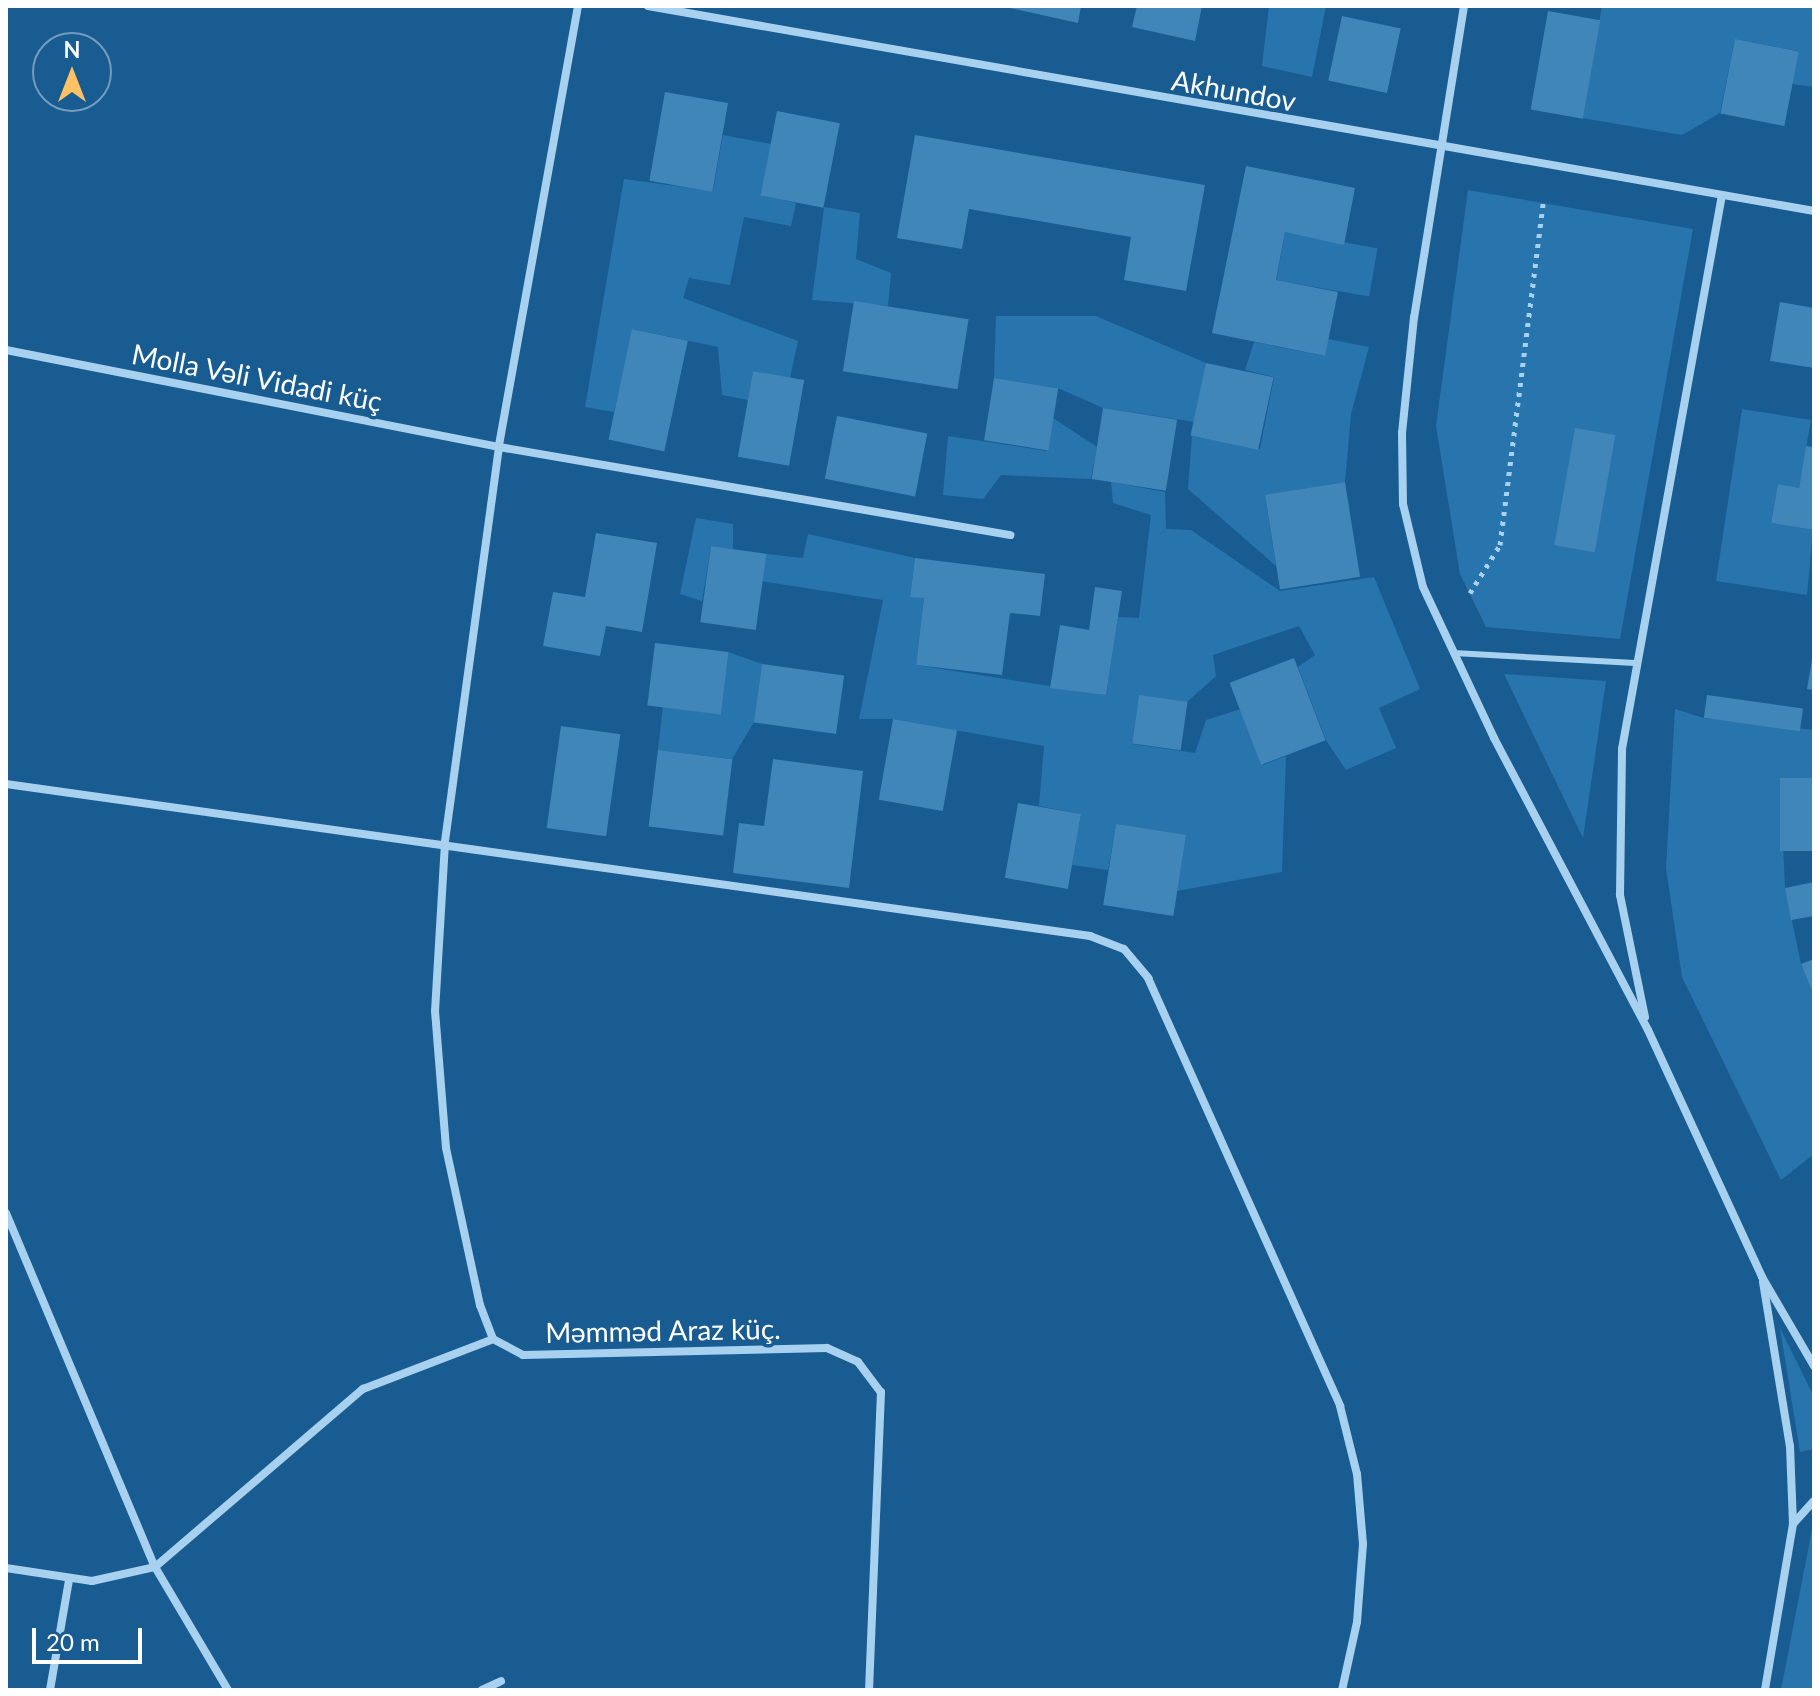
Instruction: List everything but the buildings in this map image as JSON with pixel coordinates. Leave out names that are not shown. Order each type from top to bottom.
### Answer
[{"type":"street","points":[[6,1568],[69,1580],[111,1580],[155,1567],[363,1389],[493,1339],[480,1305],[437,1083],[445,843],[499,447],[578,6]]},
{"type":"street","name":"Akhundov","points":[[648,6],[1440,149],[1814,211]]},
{"type":"street","points":[[1464,6],[1440,149],[1402,433],[1403,504],[1423,587],[1648,1030],[1762,1277],[1814,1366]]},
{"type":"street","points":[[1648,1030],[1620,895],[1618,821],[1635,663],[1722,195]]},
{"type":"street","name":"Molla Vəli Vidadi küç","points":[[6,350],[499,447],[1010,535]]},
{"type":"street","points":[[6,784],[445,843],[1090,936],[1124,949],[1148,978],[1340,1406],[1357,1474],[1363,1544],[1357,1622],[1342,1690]]},
{"type":"street","points":[[6,1213],[155,1567],[228,1690]]},
{"type":"street","points":[[1762,1277],[1790,1446],[1793,1524],[1765,1690]]},
{"type":"street","name":"Məmməd Araz küç.","points":[[493,1339],[523,1355],[827,1348],[858,1362],[881,1392],[869,1690]]},
{"type":"street","points":[[1793,1524],[1814,1501]]},
{"type":"street","points":[[50,1690],[69,1580]]},
{"type":"street","points":[[482,1690],[501,1681]]},
{"type":"lane","points":[[1454,653],[1635,663]]},
{"type":"path","points":[[1470,593],[1500,545],[1543,203]]},
{"type":"shaded area","points":[[1269,6],[1326,6],[1312,77],[1262,66]]},
{"type":"shaded area","points":[[1602,6],[1814,6],[1814,87],[1792,84],[1798,51],[1735,39],[1720,113],[1682,135],[1582,118]]},
{"type":"shaded area","points":[[723,135],[771,144],[761,195],[796,203],[791,226],[744,217],[730,285],[689,278],[683,298],[798,341],[790,378],[753,371],[748,400],[722,395],[718,347],[633,329],[614,412],[585,407],[624,179],[713,191]]},
{"type":"shaded area","points":[[1468,190],[1693,229],[1620,639],[1486,627],[1460,574],[1436,426]]},
{"type":"shaded area","points":[[824,207],[860,213],[856,259],[891,273],[888,306],[812,300]]},
{"type":"shaded area","points":[[1285,232],[1378,248],[1369,297],[1276,280]]},
{"type":"shaded area","points":[[996,316],[1096,316],[1206,363],[1195,422],[1103,408],[1058,388],[994,378]]},
{"type":"shaded area","points":[[1328,339],[1369,347],[1351,414],[1345,482],[1265,495],[1276,566],[1188,489],[1192,436],[1260,449],[1274,377],[1245,370],[1254,342],[1324,356]]},
{"type":"shaded area","points":[[1742,409],[1811,420],[1799,488],[1778,485],[1771,523],[1813,530],[1807,595],[1716,581]]},
{"type":"shaded area","points":[[1053,418],[1097,447],[1091,479],[1001,475],[983,499],[943,495],[948,436],[1047,451]]},
{"type":"shaded area","points":[[1111,482],[1165,492],[1166,529],[1191,530],[1280,591],[1374,577],[1420,689],[1379,708],[1396,748],[1346,770],[1326,740],[1298,667],[1315,655],[1299,626],[1213,655],[1216,676],[1187,702],[1139,696],[1132,744],[1195,753],[1206,720],[1241,709],[1263,765],[1286,756],[1282,872],[1177,891],[1186,836],[1116,825],[1108,870],[1072,865],[1081,814],[1039,806],[1044,746],[893,719],[859,719],[883,600],[761,581],[766,554],[803,558],[808,534],[915,558],[910,596],[924,598],[916,665],[1106,695],[1118,617],[1139,618],[1151,515],[1113,503]]},
{"type":"shaded area","points":[[696,518],[733,524],[733,549],[711,546],[702,601],[680,594]]},
{"type":"shaded area","points":[[728,652],[762,664],[754,722],[732,759],[658,750],[663,706],[720,714]]},
{"type":"shaded area","points":[[1504,674],[1606,681],[1583,838]]},
{"type":"shaded area","points":[[1675,709],[1704,718],[1814,730],[1814,778],[1780,778],[1785,888],[1801,964],[1814,998],[1814,1154],[1781,1180],[1682,977],[1666,868]]},
{"type":"shaded area","points":[[1780,1328],[1814,1397],[1814,1449],[1800,1452]]},
{"type":"shaded area","points":[[1814,1519],[1814,1690],[1781,1690]]}]
